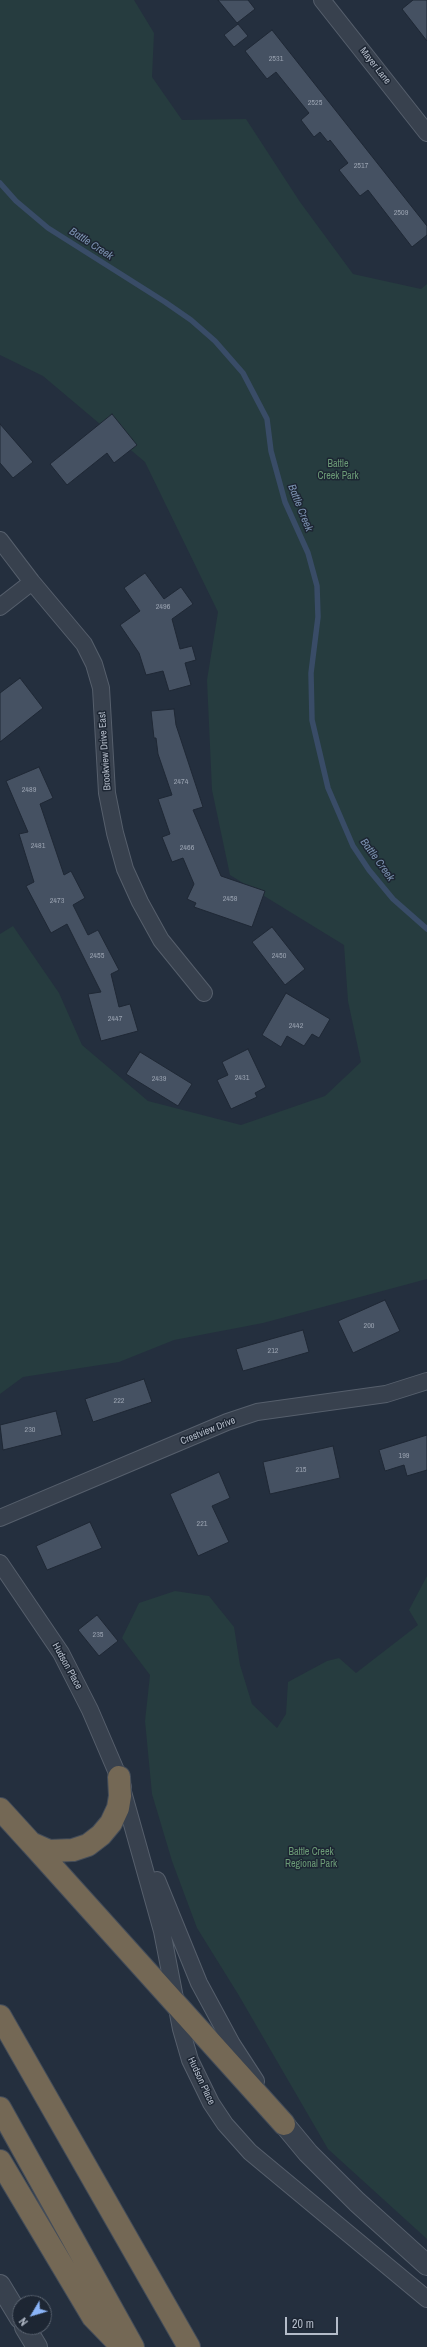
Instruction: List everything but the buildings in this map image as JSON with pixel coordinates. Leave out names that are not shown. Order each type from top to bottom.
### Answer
[{"type":"highway","points":[[31,1843],[48,1851],[73,1850],[88,1845],[101,1836],[111,1823],[118,1808],[120,1796],[119,1777]]},
{"type":"highway","points":[[0,1809],[284,2124]]},
{"type":"highway","points":[[0,2016],[189,2347]]},
{"type":"highway","points":[[0,2108],[133,2347]]},
{"type":"highway","points":[[0,2161],[93,2317],[122,2347]]},
{"type":"street","name":"Mayer Lane","points":[[322,0],[427,133]]},
{"type":"street","name":"Brookview Drive East","points":[[0,540],[32,582],[84,644],[94,664],[100,688],[107,793],[115,833],[125,870],[140,902],[161,940],[204,993]]},
{"type":"street","points":[[0,607],[32,582]]},
{"type":"street","name":"Crestview Drive","points":[[0,1518],[227,1422],[257,1412],[386,1394],[427,1381]]},
{"type":"street","name":"Hudson Place","points":[[0,1563],[61,1653],[90,1710],[139,1822],[172,1919],[199,1983],[232,2044],[284,2124],[329,2175],[385,2229],[427,2265]]},
{"type":"street","name":"Hudson Place","points":[[119,1777],[162,1931],[174,2002],[190,2060],[210,2103],[233,2134],[265,2164],[427,2299]]},
{"type":"street","points":[[2,2287],[12,2304]]},
{"type":"street","points":[[2,2287],[27,2347]]},
{"type":"street","points":[[30,2335],[37,2347]]},
{"type":"green space","name":"Battle Creek Park","points":[[0,0],[134,0],[154,33],[152,77],[182,120],[246,119],[300,202],[353,274],[421,289],[427,284],[427,1279],[263,1323],[174,1340],[119,1362],[23,1377],[0,1394],[0,934],[13,926],[59,993],[82,1045],[148,1101],[241,1125],[325,1096],[361,1062],[348,1001],[344,945],[230,875],[212,790],[207,680],[218,612],[145,462],[43,376],[0,355]]},
{"type":"green space","name":"Battle Creek Regional Park","points":[[427,1576],[427,2239],[328,2149],[238,1994],[197,1928],[172,1861],[152,1794],[145,1721],[150,1675],[122,1638],[139,1603],[175,1591],[209,1596],[234,1627],[240,1665],[252,1704],[277,1728],[286,1714],[288,1682],[327,1661],[339,1658],[356,1673],[418,1625],[409,1610]]},
{"type":"waterway","name":"Battle Creek","points":[[0,183],[16,201],[48,228],[191,320],[215,341],[243,373],[267,419],[271,451],[285,502],[308,553],[317,586],[318,617],[311,673],[312,720],[328,788],[353,846],[369,870],[393,899],[427,929]]}]
